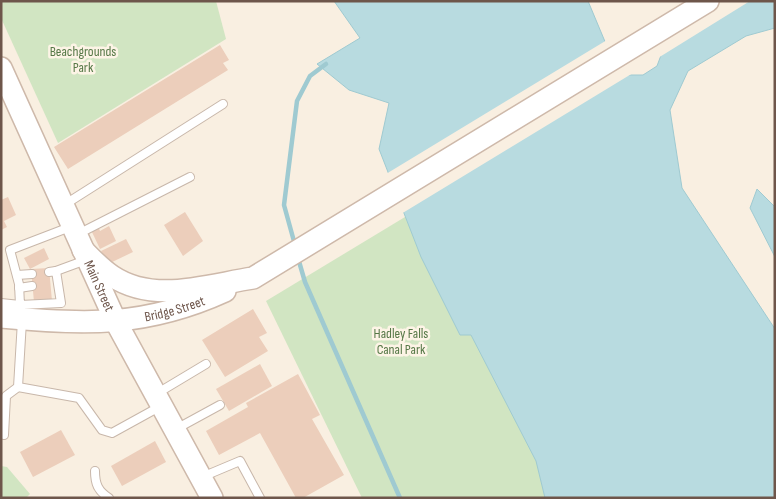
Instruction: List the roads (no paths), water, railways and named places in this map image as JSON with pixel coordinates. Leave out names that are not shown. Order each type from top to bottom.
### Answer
[{"type":"main road","name":"Bridge Street","points":[[1,318],[21,312],[75,322],[116,322],[152,316],[218,295],[252,278],[708,1]]},
{"type":"main road","name":"Main Street","points":[[1,68],[116,322],[212,498]]},
{"type":"main road","points":[[80,242],[102,269],[112,276],[129,284],[150,290],[186,290],[252,278]]},
{"type":"lane","points":[[63,206],[223,104]]},
{"type":"lane","points":[[1,303],[21,312],[61,303],[59,284],[53,272],[80,242],[190,177]]},
{"type":"lane","points":[[18,387],[21,312],[17,275],[10,250],[80,242]]},
{"type":"lane","points":[[17,275],[32,274]]},
{"type":"lane","points":[[50,285],[59,284]]},
{"type":"lane","points":[[19,288],[32,286]]},
{"type":"lane","points":[[4,435],[6,396],[18,387],[79,398],[102,430],[112,433],[206,364]]},
{"type":"lane","points":[[174,430],[220,405]]},
{"type":"lane","points":[[201,478],[240,461],[260,498]]},
{"type":"lane","points":[[95,471],[95,483],[101,493],[109,498]]},
{"type":"water","points":[[334,1],[588,1],[619,75],[643,75],[657,66],[680,4],[711,18],[738,1],[775,1],[775,28],[746,36],[688,71],[670,110],[682,188],[775,329],[775,498],[545,498],[536,461],[471,335],[460,335],[421,257],[379,149],[389,103],[349,90],[317,64],[360,38]]},
{"type":"water","points":[[757,189],[775,207],[775,257],[750,208]]},
{"type":"waterway","points":[[295,245],[284,205],[297,101],[310,76],[326,64]]},
{"type":"waterway","points":[[298,258],[305,282],[400,498]]},
{"type":"park label","name":"Beachgrounds Park","points":[[83,59]]},
{"type":"park label","name":"Hadley Falls Canal Park","points":[[401,342]]}]
